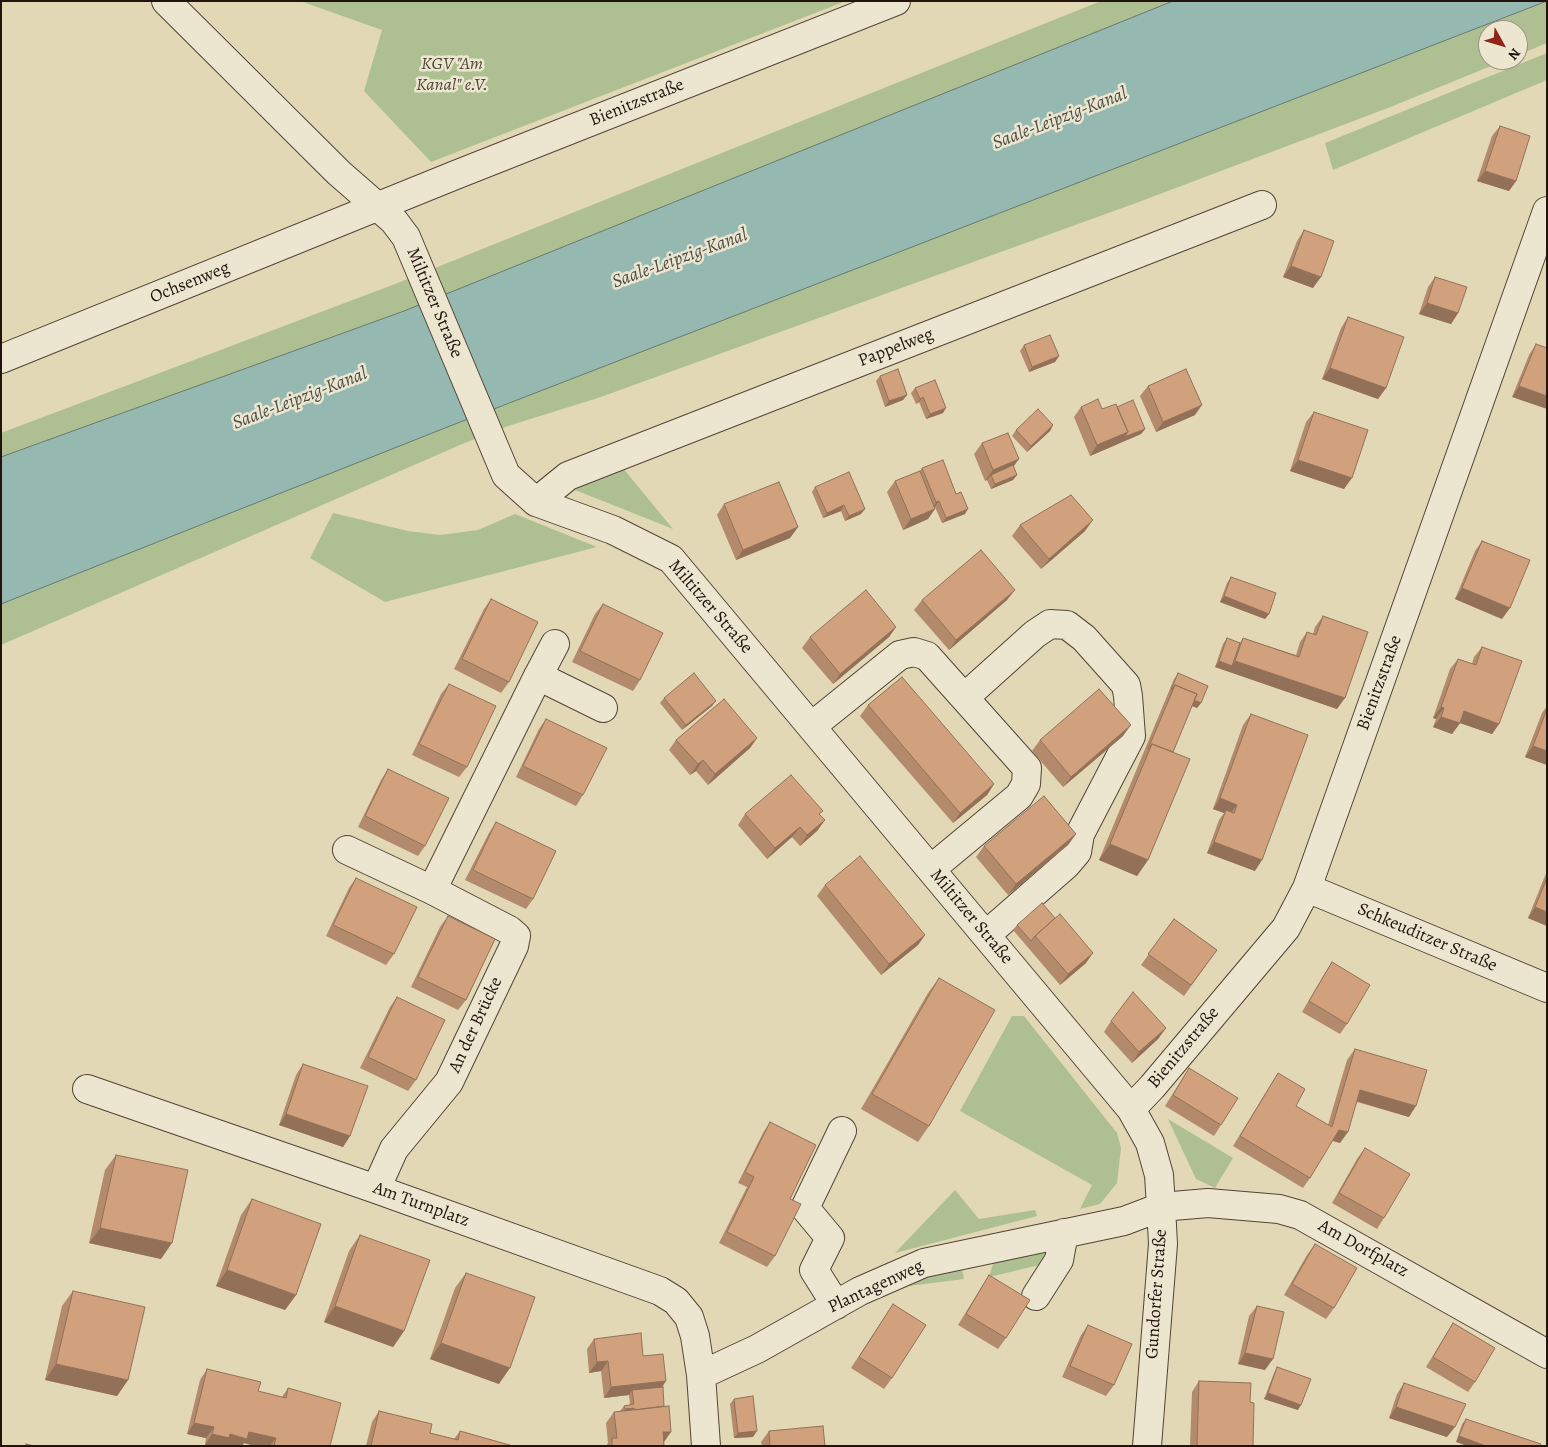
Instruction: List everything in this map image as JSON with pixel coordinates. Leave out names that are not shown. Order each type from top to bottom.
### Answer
[{"type":"street","name":"Miltitzer Straße","points":[[166,1],[312,147],[379,207],[406,237],[416,256],[506,475],[536,502],[613,530],[671,559],[1131,1109],[1150,1143]]},
{"type":"street","name":"Bienitzstraße","points":[[379,207],[896,1]]},
{"type":"street","name":"Pappelweg","points":[[536,502],[568,476],[1262,204]]},
{"type":"street","name":"Ochsenweg","points":[[1,359],[379,207]]},
{"type":"street","name":"Bienitzstraße","points":[[1131,1109],[1152,1087],[1286,928],[1307,888],[1547,211]]},
{"type":"street","points":[[965,696],[1035,634],[1050,624],[1066,625],[1084,638],[1126,685],[1128,696],[1131,736],[1080,834],[1077,852],[1066,865],[986,935]]},
{"type":"street","points":[[432,890],[538,676],[556,644]]},
{"type":"street","points":[[812,726],[893,660],[900,655],[914,652],[927,656],[965,696],[1027,768],[1026,784],[1019,796],[931,869]]},
{"type":"street","points":[[538,676],[603,708]]},
{"type":"street","name":"An der Brücke","points":[[347,850],[432,890],[509,930],[516,936],[514,946],[449,1082],[394,1149],[376,1189]]},
{"type":"street","name":"Schkeuditzer Straße","points":[[1307,888],[1547,988]]},
{"type":"street","name":"Am Turnplatz","points":[[86,1089],[376,1189],[660,1291],[676,1301],[689,1317],[695,1336],[701,1375]]},
{"type":"street","points":[[836,1305],[814,1270],[830,1238],[805,1208],[842,1131]]},
{"type":"street","name":"Gundorfer Straße","points":[[1147,1446],[1163,1244],[1159,1175],[1150,1143]]},
{"type":"street","name":"Am Dorfplatz","points":[[1161,1207],[1208,1202],[1279,1209],[1300,1215],[1547,1354]]},
{"type":"street","name":"Plantagenweg","points":[[701,1375],[757,1349],[892,1276],[924,1264],[1124,1221],[1161,1207]]},
{"type":"street","points":[[1036,1296],[1059,1260],[1064,1233]]},
{"type":"street","points":[[701,1375],[706,1446]]},
{"type":"green space","name":"KGV \"Am Kanal\" e.V.","points":[[300,1],[846,1],[431,162],[364,91],[382,30]]},
{"type":"green space","points":[[1101,1],[1173,1],[404,311],[1,457],[1,433],[395,284]]},
{"type":"green space","points":[[1547,1],[1547,43],[1528,51],[1528,20],[1498,20]]},
{"type":"green space","points":[[1478,28],[1478,70],[1481,70],[1388,108],[1136,203],[598,398],[508,426],[460,445],[1,645],[1,604],[450,426]]},
{"type":"green space","points":[[1547,53],[1547,80],[1333,170],[1325,143],[1505,70],[1528,70],[1528,61]]},
{"type":"green space","points":[[622,467],[673,529],[570,488]]},
{"type":"green space","points":[[333,513],[408,531],[440,535],[478,530],[515,514],[597,547],[385,602],[310,558]]},
{"type":"green space","points":[[1012,1016],[1024,1016],[1117,1133],[1121,1148],[1117,1183],[1100,1204],[1080,1209],[1092,1185],[960,1111]]},
{"type":"green space","points":[[1168,1119],[1233,1158],[1215,1188],[1196,1179]]},
{"type":"green space","points":[[955,1190],[979,1219],[1035,1210],[1037,1216],[895,1253]]},
{"type":"green space","points":[[1050,1249],[1044,1264],[989,1277],[994,1260]]},
{"type":"green space","points":[[962,1269],[964,1279],[901,1287],[936,1274]]},
{"type":"water","name":"Saale-Leipzig-Kanal","points":[[1173,1],[1547,1],[1498,20],[1478,20],[1478,28],[450,426],[1,604],[1,457],[404,311]]},
{"type":"building","points":[[1500,126],[1530,136],[1516,181],[1485,171]]},
{"type":"building","points":[[1304,230],[1334,241],[1321,277],[1291,266]]},
{"type":"building","points":[[1435,277],[1467,287],[1458,313],[1427,303]]},
{"type":"building","points":[[1348,317],[1404,337],[1386,388],[1330,368]]},
{"type":"building","points":[[1050,335],[1059,356],[1032,367],[1024,345]]},
{"type":"building","points":[[1536,344],[1547,348],[1547,396],[1519,386]]},
{"type":"building","points":[[898,369],[907,395],[889,401],[880,376]]},
{"type":"building","points":[[1186,369],[1202,405],[1163,422],[1148,386]]},
{"type":"building","points":[[935,380],[946,408],[930,414],[923,397],[920,399],[915,388]]},
{"type":"building","points":[[1098,399],[1102,409],[1116,404],[1128,432],[1097,445],[1081,407]]},
{"type":"building","points":[[1133,400],[1145,429],[1124,437],[1128,432],[1117,407]]},
{"type":"building","points":[[1038,409],[1053,425],[1031,446],[1016,430]]},
{"type":"building","points":[[1314,412],[1368,430],[1352,478],[1298,460]]},
{"type":"building","points":[[1008,433],[1019,459],[993,470],[982,443]]},
{"type":"building","points":[[943,460],[956,494],[961,492],[968,509],[946,518],[939,501],[936,502],[922,468]]},
{"type":"building","points":[[1013,465],[1017,475],[995,484],[991,475]]},
{"type":"building","points":[[920,471],[935,509],[911,519],[895,481]]},
{"type":"building","points":[[849,472],[865,509],[849,516],[844,505],[827,513],[815,487]]},
{"type":"building","points":[[779,482],[798,527],[743,550],[724,504]]},
{"type":"building","points":[[1071,495],[1093,520],[1049,559],[1020,525]]},
{"type":"building","points":[[1482,541],[1530,560],[1510,608],[1462,588]]},
{"type":"building","points":[[981,550],[1015,590],[956,640],[922,600]]},
{"type":"building","points":[[1231,577],[1276,593],[1269,614],[1224,596]]},
{"type":"building","points":[[866,590],[896,627],[840,674],[810,637]]},
{"type":"building","points":[[491,599],[538,622],[509,682],[462,659]]},
{"type":"building","points":[[603,604],[663,633],[640,680],[580,651]]},
{"type":"building","points":[[1323,616],[1368,632],[1345,698],[1235,661],[1243,638],[1299,657],[1307,632],[1316,635]]},
{"type":"building","points":[[1227,638],[1240,643],[1232,666],[1219,661]]},
{"type":"building","points":[[1482,647],[1522,661],[1499,724],[1464,711],[1460,723],[1441,717],[1444,708],[1441,707],[1458,659],[1476,665]]},
{"type":"building","points":[[694,673],[716,701],[686,725],[664,698]]},
{"type":"building","points":[[1178,673],[1208,686],[1201,703],[1194,700],[1197,694],[1175,685],[1171,690]]},
{"type":"building","points":[[902,677],[994,784],[960,813],[868,705]]},
{"type":"building","points":[[449,684],[496,706],[467,767],[419,744]]},
{"type":"building","points":[[1175,685],[1197,694],[1173,752],[1152,744],[1148,749]]},
{"type":"building","points":[[1099,689],[1131,725],[1071,777],[1040,740]]},
{"type":"building","points":[[724,699],[757,738],[715,774],[703,760],[698,764],[676,740]]},
{"type":"building","points":[[1547,709],[1547,751],[1533,746]]},
{"type":"building","points":[[1251,714],[1308,735],[1262,860],[1214,842],[1226,810],[1234,813],[1237,805],[1220,798]]},
{"type":"building","points":[[546,719],[607,748],[583,795],[523,766]]},
{"type":"building","points":[[1152,744],[1190,759],[1148,860],[1110,844]]},
{"type":"building","points":[[388,769],[449,798],[425,846],[365,816]]},
{"type":"building","points":[[791,775],[823,811],[819,814],[825,820],[807,835],[800,827],[775,848],[745,814]]},
{"type":"building","points":[[1044,796],[1076,834],[1016,884],[984,846]]},
{"type":"building","points":[[496,822],[556,851],[533,899],[473,870]]},
{"type":"building","points":[[860,856],[925,935],[889,964],[825,885]]},
{"type":"building","points":[[356,878],[417,907],[394,954],[333,925]]},
{"type":"building","points":[[1547,878],[1547,912],[1535,907]]},
{"type":"building","points":[[1042,903],[1055,918],[1031,941],[1017,925]]},
{"type":"building","points":[[1060,914],[1093,953],[1068,974],[1035,936]]},
{"type":"building","points":[[448,916],[495,939],[466,1000],[418,977]]},
{"type":"building","points":[[1174,919],[1217,950],[1191,985],[1148,954]]},
{"type":"building","points":[[1332,962],[1370,985],[1347,1024],[1309,1001]]},
{"type":"building","points":[[939,978],[995,1010],[929,1126],[872,1094]]},
{"type":"building","points":[[1133,992],[1166,1028],[1139,1052],[1111,1021]]},
{"type":"building","points":[[397,997],[445,1020],[416,1080],[368,1057]]},
{"type":"building","points":[[1355,1049],[1427,1070],[1416,1106],[1360,1090],[1348,1132],[1339,1130],[1310,1178],[1240,1136],[1278,1073],[1305,1089],[1296,1106],[1332,1127]]},
{"type":"building","points":[[303,1064],[368,1086],[350,1136],[286,1114]]},
{"type":"building","points":[[1189,1068],[1238,1098],[1221,1125],[1173,1095]]},
{"type":"building","points":[[770,1122],[816,1145],[790,1199],[801,1204],[775,1256],[727,1232],[754,1177],[745,1172]]},
{"type":"building","points":[[1365,1148],[1410,1174],[1384,1218],[1339,1193]]},
{"type":"building","points":[[116,1155],[188,1170],[172,1243],[100,1228]]},
{"type":"building","points":[[252,1199],[321,1224],[296,1295],[227,1270]]},
{"type":"building","points":[[360,1235],[430,1260],[404,1331],[335,1306]]},
{"type":"building","points":[[1315,1244],[1357,1268],[1334,1308],[1292,1284]]},
{"type":"building","points":[[466,1273],[535,1297],[510,1368],[441,1343]]},
{"type":"building","points":[[989,1275],[1030,1300],[1006,1338],[966,1314]]},
{"type":"building","points":[[73,1291],[145,1307],[128,1380],[56,1364]]},
{"type":"building","points":[[893,1304],[926,1325],[892,1378],[859,1357]]},
{"type":"building","points":[[1257,1306],[1284,1312],[1273,1359],[1245,1353]]},
{"type":"building","points":[[1453,1323],[1495,1348],[1475,1382],[1433,1357]]},
{"type":"building","points":[[1088,1325],[1132,1344],[1114,1385],[1070,1366]]},
{"type":"building","points":[[641,1333],[643,1356],[663,1354],[666,1381],[611,1387],[608,1361],[597,1362],[594,1339]]},
{"type":"building","points":[[1277,1367],[1311,1379],[1301,1405],[1268,1393]]},
{"type":"building","points":[[207,1369],[261,1382],[258,1391],[286,1398],[288,1388],[341,1403],[330,1446],[278,1446],[274,1445],[276,1438],[249,1432],[247,1439],[230,1434],[229,1438],[212,1434],[214,1427],[194,1423]]},
{"type":"building","points":[[1199,1381],[1251,1383],[1250,1402],[1254,1403],[1253,1446],[1197,1446]]},
{"type":"building","points":[[1404,1383],[1466,1404],[1455,1427],[1396,1407]]},
{"type":"building","points":[[663,1387],[664,1406],[635,1410],[634,1408],[625,1409],[624,1406],[634,1404],[632,1390]]},
{"type":"building","points":[[753,1396],[757,1431],[738,1433],[734,1399]]},
{"type":"building","points":[[669,1406],[671,1432],[663,1432],[664,1446],[612,1446],[612,1438],[617,1438],[614,1412]]},
{"type":"building","points":[[379,1411],[432,1424],[430,1433],[458,1440],[460,1431],[513,1446],[371,1446]]},
{"type":"building","points":[[1466,1419],[1541,1444],[1540,1446],[1486,1446],[1459,1436]]},
{"type":"building","points":[[823,1426],[825,1446],[770,1446],[769,1431]]}]
